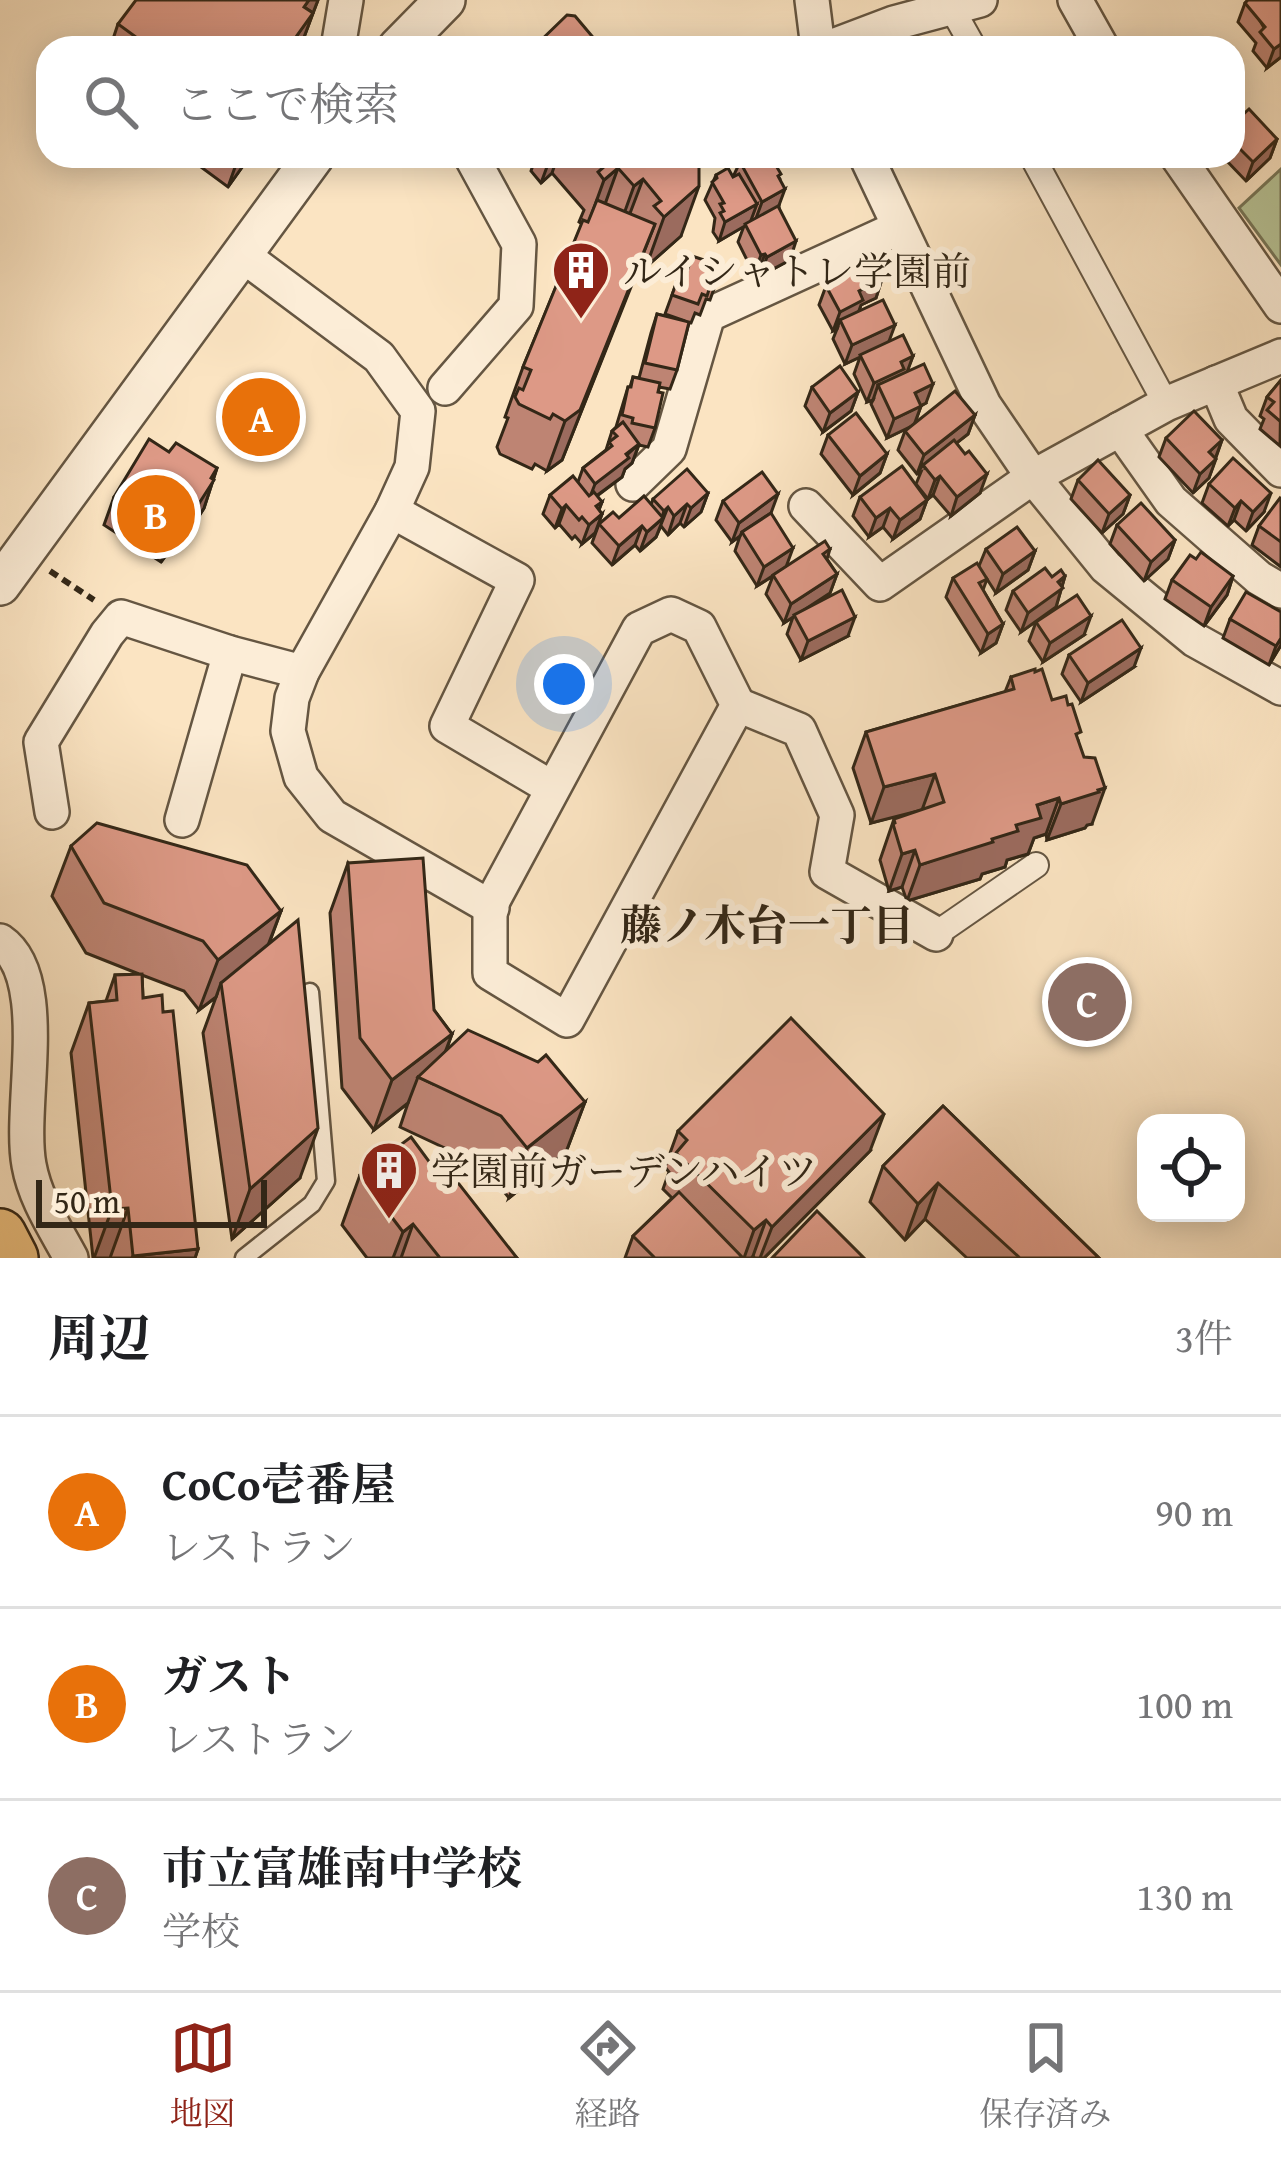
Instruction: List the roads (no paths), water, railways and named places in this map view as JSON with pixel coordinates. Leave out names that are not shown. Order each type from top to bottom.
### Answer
[{"type":"main road","points":[[0,1235],[12,1258]]},
{"type":"street","points":[[340,36],[346,0]]},
{"type":"street","points":[[413,36],[445,0]]},
{"type":"street","points":[[812,0],[816,36]]},
{"type":"street","points":[[1075,0],[1095,36]]},
{"type":"street","points":[[858,36],[966,3],[972,36]]},
{"type":"street","points":[[0,585],[305,168]]},
{"type":"street","points":[[446,388],[516,306],[519,244],[478,168]]},
{"type":"street","points":[[871,168],[984,405],[1033,477],[1106,566],[1195,640],[1281,688]]},
{"type":"street","points":[[1038,168],[1166,404]]},
{"type":"street","points":[[1186,168],[1281,306]]},
{"type":"street","points":[[633,484],[668,449],[708,315],[898,228]]},
{"type":"street","points":[[242,254],[379,356],[418,411],[412,466],[292,698],[288,730],[301,777],[332,816],[491,907]]},
{"type":"street","points":[[806,506],[880,584],[1033,477],[1166,404],[1281,356]]},
{"type":"street","points":[[1216,383],[1231,419],[1281,470]]},
{"type":"street","points":[[1120,429],[1171,501],[1259,578],[1281,591]]},
{"type":"street","points":[[392,511],[517,580],[447,726],[552,788]]},
{"type":"street","points":[[738,705],[567,1020],[490,974],[491,907],[639,629],[671,614],[700,627],[738,705],[800,730],[837,815],[827,872],[935,934],[1036,865]]},
{"type":"street","points":[[52,812],[41,742],[121,617],[302,672]]},
{"type":"street","points":[[182,820],[230,653]]},
{"type":"street","points":[[0,941],[13,951],[26,977],[30,1171],[71,1258]]},
{"type":"lane","points":[[244,1258],[312,1204],[326,1181],[310,992]]},
{"type":"place","name":"ルイシャトレ学園前","points":[[581,321]]},
{"type":"place","name":"CoCo壱番屋","points":[[261,417]]},
{"type":"place","name":"ガスト","points":[[156,514]]},
{"type":"place","name":"市立富雄南中学校","points":[[1087,1002]]},
{"type":"place","name":"学園前ガーデンハイツ","points":[[389,1221]]},
{"type":"district","name":"藤ノ木台一丁目","points":[[767,924]]}]
